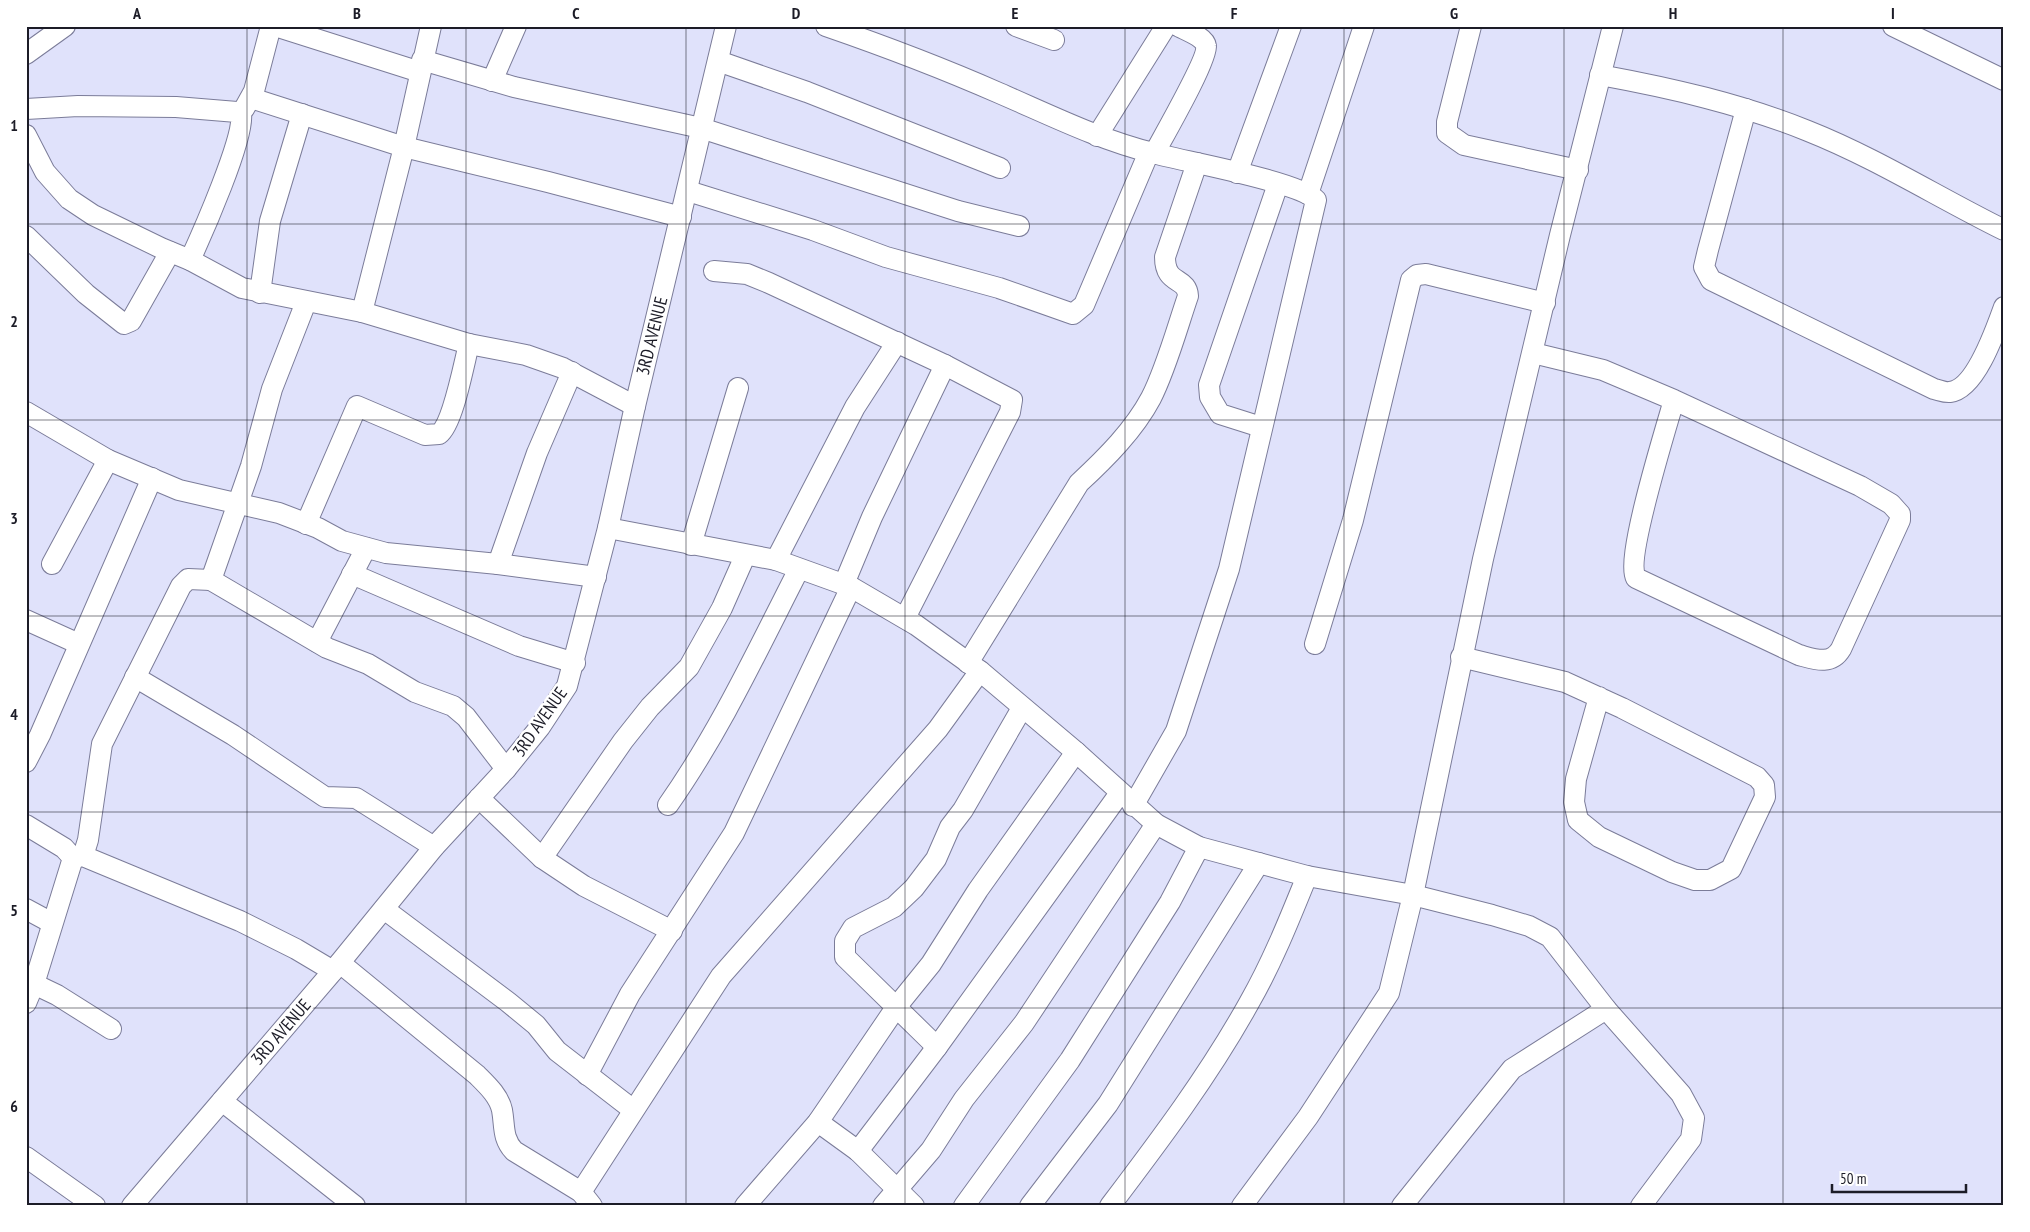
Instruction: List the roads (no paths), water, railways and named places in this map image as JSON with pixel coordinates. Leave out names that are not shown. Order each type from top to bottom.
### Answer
[{"type":"street","points":[[190,260],[209,218],[235,145],[271,26]]},
{"type":"street","points":[[275,26],[421,66],[492,80],[578,102],[632,111],[701,128],[958,211],[1019,226]]},
{"type":"street","points":[[362,312],[404,147],[431,26]]},
{"type":"street","points":[[492,80],[516,26]]},
{"type":"street","name":"3RD AVENUE","points":[[132,1206],[336,967],[434,847],[506,768],[540,727],[567,686],[575,663],[608,528],[635,406],[726,26]]},
{"type":"street","points":[[826,26],[895,50],[1098,136],[1152,153],[1278,184],[1308,194],[1314,198],[1316,203],[1261,427],[1229,569],[1176,731],[1127,799],[858,1150]]},
{"type":"street","points":[[1016,26],[1054,40]]},
{"type":"street","points":[[1098,136],[1166,26]]},
{"type":"street","points":[[688,190],[813,230],[886,257],[999,288],[1073,314],[1084,305],[1152,153],[1200,66],[1206,47],[1205,42],[1178,26]]},
{"type":"street","points":[[1237,173],[1291,26]]},
{"type":"street","points":[[1308,194],[1364,26]]},
{"type":"street","points":[[1471,26],[1447,122],[1447,133],[1464,145],[1578,170]]},
{"type":"street","points":[[1242,1206],[1308,1117],[1389,992],[1413,895],[1461,657],[1613,26]]},
{"type":"street","points":[[1893,26],[2004,80]]},
{"type":"street","points":[[26,54],[55,29]]},
{"type":"street","points":[[718,60],[807,92],[1000,168]]},
{"type":"street","points":[[1600,75],[1668,87],[1746,108],[1808,131],[1854,151],[2004,230]]},
{"type":"street","points":[[26,109],[78,106],[176,107],[237,112],[246,106],[302,114],[404,147],[681,217]]},
{"type":"street","points":[[1746,108],[1706,255],[1704,267],[1711,280],[1934,389],[1950,392],[1958,389],[1976,372],[2004,307]]},
{"type":"street","points":[[260,293],[270,221],[302,114]]},
{"type":"street","points":[[26,135],[45,172],[68,199],[93,215],[190,260],[233,284],[260,293],[362,312],[469,344],[526,355],[572,372],[635,406]]},
{"type":"street","points":[[26,824],[78,857],[240,921],[336,967],[477,1075],[494,1092],[502,1109],[507,1143],[514,1151],[586,1199],[632,1110],[721,976],[938,729],[1079,483],[1100,464],[1130,430],[1151,397],[1188,296],[1184,286],[1170,277],[1165,268],[1165,257],[1197,163]]},
{"type":"street","points":[[1261,427],[1220,414],[1210,397],[1209,385],[1278,184]]},
{"type":"street","points":[[26,236],[86,294],[124,324],[131,321],[170,252]]},
{"type":"street","points":[[714,271],[747,274],[769,283],[1006,395],[1012,403],[905,618]]},
{"type":"street","points":[[1315,644],[1353,520],[1411,280],[1417,275],[1426,274],[1545,303]]},
{"type":"street","points":[[211,580],[236,504],[251,466],[272,389],[306,302]]},
{"type":"street","points":[[776,560],[855,407],[897,342]]},
{"type":"street","points":[[306,524],[357,406],[425,435],[439,434],[444,429],[454,402],[469,344]]},
{"type":"street","points":[[1533,353],[1603,370],[1674,400],[1860,486],[1891,504],[1900,514],[1900,520],[1878,573],[1841,649],[1834,657],[1822,660],[1799,655],[1636,578],[1633,572],[1638,534],[1674,400]]},
{"type":"street","points":[[587,1075],[630,994],[734,833],[848,586],[872,517],[945,365]]},
{"type":"street","points":[[498,564],[537,453],[572,372]]},
{"type":"street","points":[[691,545],[738,388]]},
{"type":"street","points":[[26,412],[108,460],[179,490],[279,513],[342,541],[366,548],[386,553],[498,564],[596,577]]},
{"type":"street","points":[[52,564],[108,460]]},
{"type":"street","points":[[26,762],[40,736],[152,478]]},
{"type":"street","points":[[608,528],[745,556],[776,560],[848,586],[905,618],[974,667],[1076,752],[1156,824],[1199,847],[1307,876],[1413,895],[1492,914],[1540,931],[1550,937],[1606,1009],[1681,1094],[1694,1118],[1691,1139],[1641,1206]]},
{"type":"street","points":[[317,642],[366,548]]},
{"type":"street","points":[[542,858],[622,741],[650,707],[689,666],[722,608],[745,556]]},
{"type":"street","points":[[668,805],[694,767],[751,663],[799,569]]},
{"type":"street","points":[[352,574],[520,646],[575,663]]},
{"type":"street","points":[[26,1003],[73,864],[88,840],[102,744],[180,586],[188,579],[211,580],[317,642],[344,656],[368,664],[415,692],[453,706],[466,717],[506,768]]},
{"type":"street","points":[[26,620],[79,644]]},
{"type":"street","points":[[1461,657],[1565,682],[1599,697],[1738,766],[1760,780],[1764,785],[1765,797],[1731,868],[1710,880],[1695,880],[1613,845],[1598,837],[1578,820],[1574,802],[1576,779],[1599,697]]},
{"type":"street","points":[[135,677],[233,735],[325,797],[356,798],[434,847]]},
{"type":"street","points":[[937,1047],[845,957],[845,941],[853,928],[894,907],[914,888],[936,858],[950,826],[963,810],[1022,708]]},
{"type":"street","points":[[745,1206],[818,1122],[897,1006],[931,964],[978,890],[1076,752]]},
{"type":"street","points":[[479,798],[542,858],[584,886],[672,930]]},
{"type":"street","points":[[883,1206],[931,1150],[964,1099],[1024,1023],[1156,824]]},
{"type":"street","points":[[964,1206],[1070,1060],[1170,902],[1199,847]]},
{"type":"street","points":[[1030,1206],[1108,1104],[1259,863]]},
{"type":"street","points":[[1110,1206],[1196,1089],[1250,1002],[1286,928],[1307,876]]},
{"type":"street","points":[[26,909],[52,923]]},
{"type":"street","points":[[384,909],[529,1019],[557,1051],[632,1110]]},
{"type":"street","points":[[34,984],[57,994],[111,1029]]},
{"type":"street","points":[[1402,1206],[1512,1069],[1606,1009]]},
{"type":"street","points":[[222,1101],[355,1206]]},
{"type":"street","points":[[818,1122],[858,1150],[914,1206]]},
{"type":"street","points":[[26,1157],[95,1206]]}]
